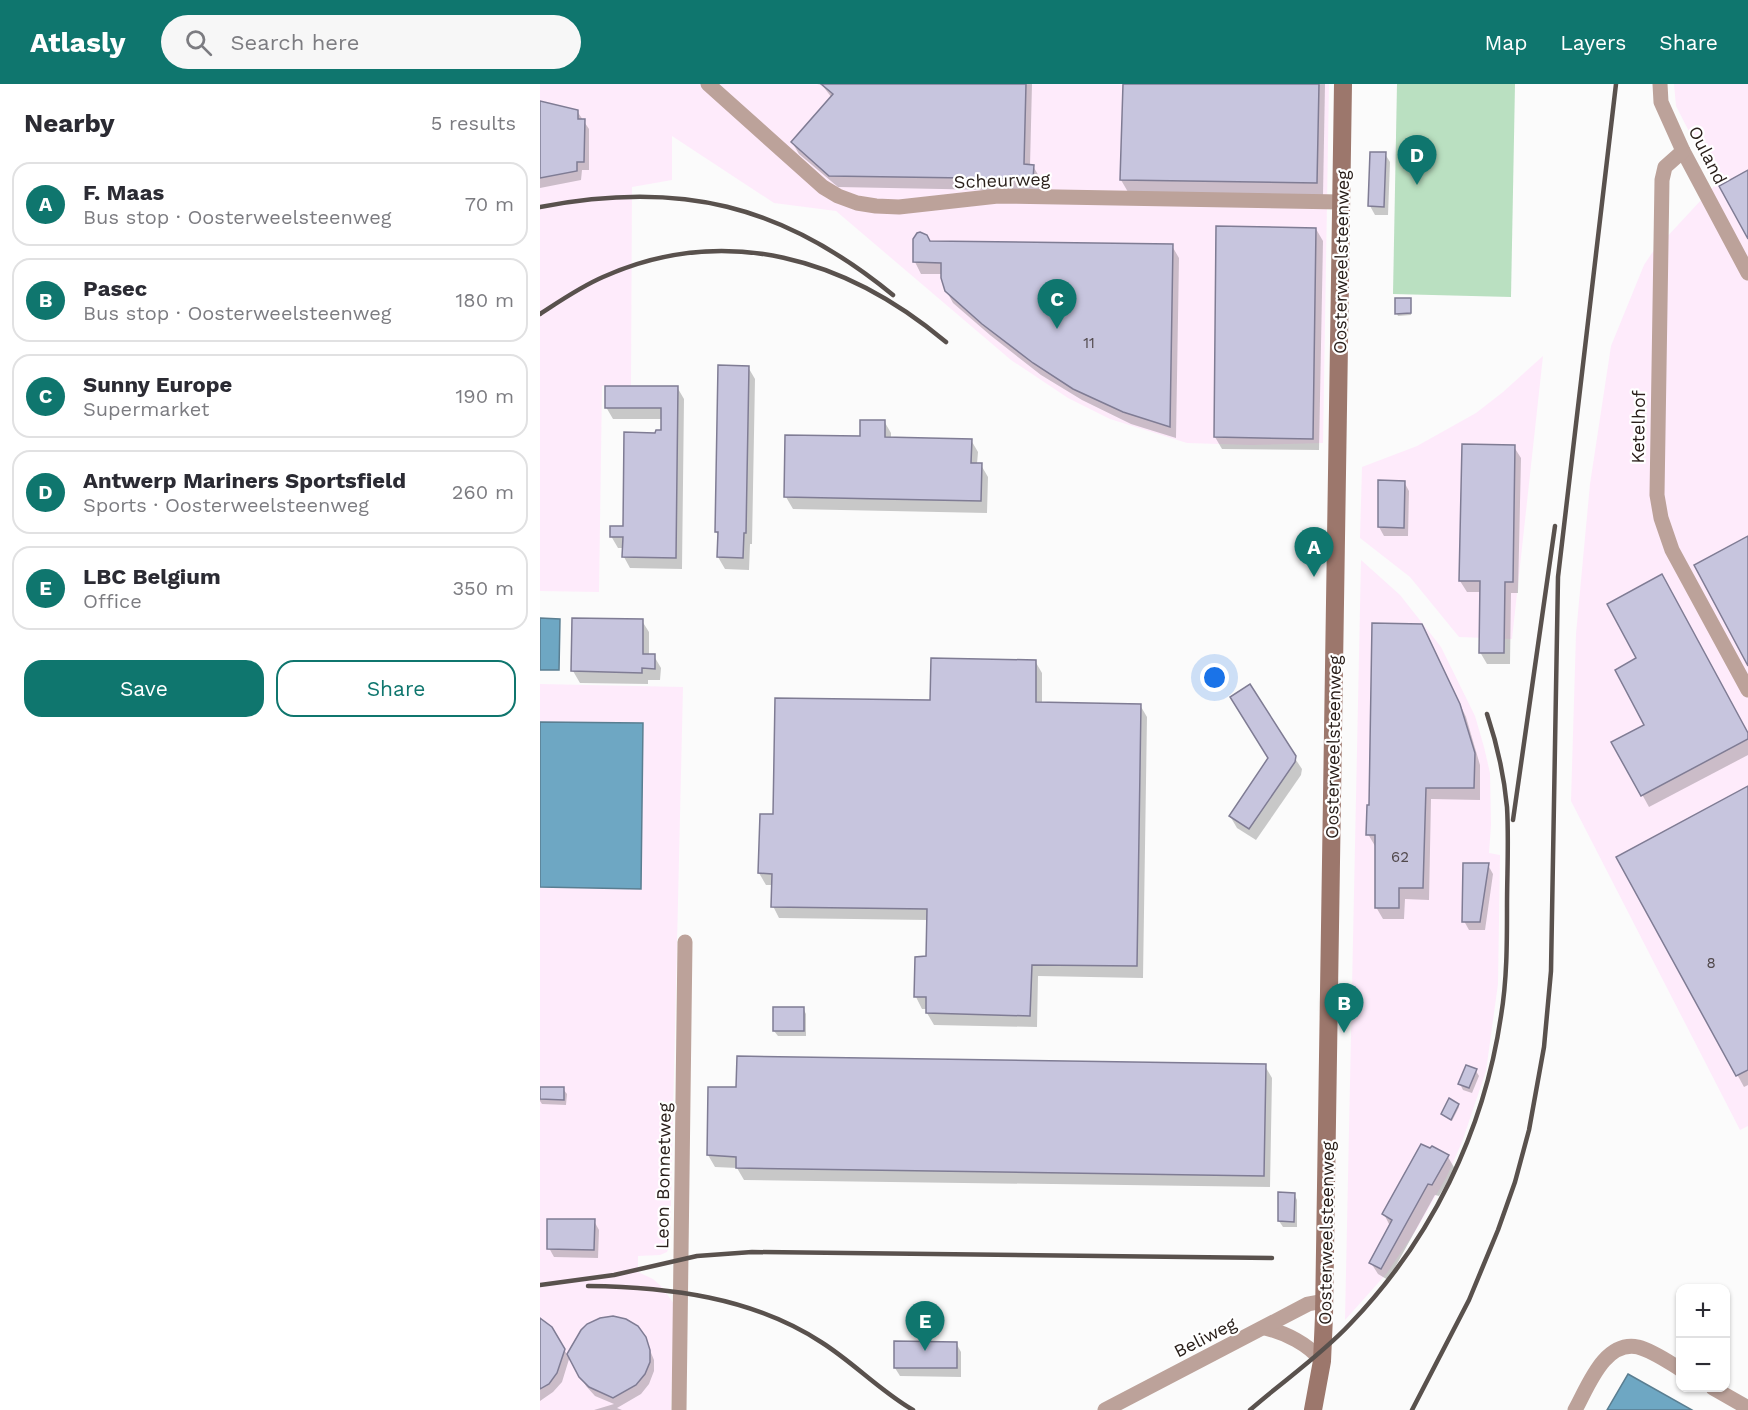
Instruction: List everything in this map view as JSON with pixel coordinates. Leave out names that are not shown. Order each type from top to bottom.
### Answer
[{"type":"main road","name":"Oosterweelsteenweg","points":[[1313,1410],[1322,1361],[1324,1301],[1343,84]]},
{"type":"street","name":"Scheurweg","points":[[708,84],[823,187],[857,203],[899,207],[998,196],[1341,202]]},
{"type":"street","name":"Ouland","points":[[1660,84],[1661,102],[1683,151],[1748,273]]},
{"type":"street","name":"Ketelhof","points":[[1683,151],[1665,167],[1662,180],[1657,495],[1660,518],[1672,550],[1748,690]]},
{"type":"street","name":"Leon Bonnetweg","points":[[679,1410],[685,942]]},
{"type":"street","name":"Beliweg","points":[[1105,1410],[1308,1304],[1324,1301]]},
{"type":"street","points":[[1265,1328],[1278,1331],[1294,1339],[1322,1361]]},
{"type":"street","points":[[1575,1410],[1605,1359],[1619,1348],[1636,1347],[1656,1354],[1676,1366]]},
{"type":"street","points":[[1720,1392],[1748,1408]]},
{"type":"shaded area","points":[[540,84],[1329,84],[1323,443],[1251,445],[1187,443],[1110,419],[1068,398],[1011,360],[836,211],[774,203],[672,136],[672,180],[632,187],[631,386],[602,386],[599,592],[540,591]]},
{"type":"shaded area","points":[[1674,84],[1748,84],[1748,1126],[1740,1130],[1571,801],[1576,634],[1590,484],[1611,346],[1644,265],[1652,253],[1716,184],[1676,106]]},
{"type":"shaded area","points":[[1543,356],[1512,639],[1459,637],[1410,577],[1360,538],[1362,467],[1417,446],[1476,413]]},
{"type":"shaded area","points":[[1361,560],[1400,595],[1441,647],[1475,716],[1490,773],[1489,853],[1500,855],[1498,984],[1486,1071],[1462,1142],[1447,1176],[1418,1227],[1387,1273],[1345,1320]]},
{"type":"shaded area","points":[[540,684],[683,687],[670,1245],[667,1252],[660,1255],[638,1256],[638,1272],[653,1279],[662,1287],[674,1304],[671,1410],[540,1410],[540,887],[641,888],[643,723],[540,722]]},
{"type":"green space","points":[[1397,84],[1515,84],[1511,297],[1393,294]]},
{"type":"water","points":[[540,618],[560,619],[559,670],[540,670]]},
{"type":"water","points":[[540,722],[643,723],[641,889],[540,887]]},
{"type":"water","points":[[1628,1374],[1692,1410],[1607,1410]]},
{"type":"building","points":[[821,84],[1026,84],[1024,164],[1034,165],[1033,179],[829,176],[791,142],[833,94]]},
{"type":"building","points":[[1123,84],[1319,84],[1317,183],[1120,180]]},
{"type":"building","points":[[540,101],[578,110],[578,119],[585,119],[584,162],[577,162],[577,171],[540,178]]},
{"type":"building","points":[[1370,152],[1386,152],[1384,207],[1368,206]]},
{"type":"building","points":[[1748,170],[1748,239],[1719,186]]},
{"type":"building","points":[[1216,226],[1316,228],[1313,439],[1214,437]]},
{"type":"building","points":[[920,232],[927,235],[930,241],[1173,244],[1170,427],[1123,412],[1073,389],[1033,363],[982,324],[945,291],[941,278],[941,263],[913,262],[913,239]]},
{"type":"building","points":[[1395,298],[1411,298],[1411,313],[1395,314]]},
{"type":"building","points":[[718,365],[749,366],[746,533],[744,533],[743,558],[717,557],[718,532],[715,532]]},
{"type":"building","points":[[605,386],[678,386],[676,558],[622,557],[623,537],[610,537],[610,526],[623,526],[624,432],[655,433],[656,430],[661,430],[661,408],[605,408]]},
{"type":"building","points":[[860,420],[885,420],[885,437],[972,439],[971,463],[982,463],[981,501],[784,497],[785,435],[860,436]]},
{"type":"building","points":[[1462,444],[1515,445],[1513,582],[1505,582],[1504,653],[1479,653],[1480,581],[1459,581]]},
{"type":"building","points":[[1378,480],[1405,481],[1404,528],[1378,527]]},
{"type":"building","points":[[1748,536],[1748,666],[1694,565]]},
{"type":"building","points":[[1662,574],[1748,733],[1748,739],[1641,796],[1611,742],[1644,725],[1615,670],[1636,658],[1607,604]]},
{"type":"building","points":[[572,618],[643,619],[643,654],[655,654],[655,669],[642,668],[642,673],[571,671]]},
{"type":"building","points":[[1372,623],[1422,624],[1460,704],[1475,753],[1474,788],[1426,788],[1423,888],[1399,888],[1399,908],[1375,908],[1375,835],[1366,835],[1367,805],[1369,805]]},
{"type":"building","points":[[931,658],[1036,660],[1036,702],[1141,704],[1137,966],[1032,965],[1030,1016],[926,1013],[926,997],[914,997],[915,957],[926,956],[927,909],[771,907],[772,874],[758,873],[760,814],[773,814],[775,698],[930,700]]},
{"type":"building","points":[[1250,684],[1296,756],[1295,762],[1249,829],[1229,816],[1268,758],[1230,697]]},
{"type":"building","points":[[1748,786],[1748,1070],[1736,1076],[1616,857]]},
{"type":"building","points":[[1463,863],[1489,863],[1480,922],[1462,922]]},
{"type":"building","points":[[773,1007],[804,1007],[804,1031],[773,1031]]},
{"type":"building","points":[[737,1056],[1266,1064],[1264,1176],[736,1168],[736,1157],[707,1155],[708,1087],[736,1087]]},
{"type":"building","points":[[1466,1065],[1477,1069],[1469,1088],[1458,1084]]},
{"type":"building","points":[[540,1087],[564,1087],[564,1100],[540,1099]]},
{"type":"building","points":[[1449,1098],[1459,1104],[1451,1120],[1441,1114]]},
{"type":"building","points":[[1421,1144],[1430,1148],[1432,1146],[1449,1155],[1432,1185],[1428,1184],[1381,1269],[1369,1263],[1392,1220],[1382,1214]]},
{"type":"building","points":[[1278,1192],[1295,1193],[1294,1222],[1278,1221]]},
{"type":"building","points":[[547,1219],[595,1219],[594,1250],[547,1249]]},
{"type":"building","points":[[613,1316],[626,1319],[638,1326],[646,1337],[650,1350],[650,1362],[645,1374],[636,1385],[613,1398],[589,1387],[579,1377],[567,1354],[587,1324],[600,1318]]},
{"type":"building","points":[[540,1318],[552,1327],[565,1349],[557,1373],[549,1384],[540,1389]]},
{"type":"building","points":[[894,1341],[957,1342],[957,1368],[894,1368]]},
{"type":"railway","points":[[1412,1410],[1469,1300],[1498,1230],[1515,1182],[1529,1130],[1544,1047],[1551,971],[1558,577],[1616,84]]},
{"type":"railway","points":[[540,207],[591,199],[638,197],[684,199],[727,207],[769,220],[811,239],[852,264],[893,295]]},
{"type":"railway","points":[[540,314],[570,294],[603,277],[649,261],[695,252],[739,252],[784,258],[826,270],[868,289],[908,313],[946,342]]},
{"type":"railway","points":[[1513,820],[1555,526]]},
{"type":"railway","points":[[1250,1410],[1338,1336],[1379,1291],[1405,1257],[1450,1182],[1482,1101],[1501,1016],[1506,975],[1507,934],[1507,807],[1500,760],[1487,714]]},
{"type":"railway","points":[[540,1285],[614,1275],[697,1256],[752,1252],[1272,1258]]},
{"type":"railway","points":[[588,1286],[679,1292],[767,1314],[821,1342],[913,1410]]},
{"type":"place","name":"Antwerp Mariners Sportsfield","points":[[1417,185]]},
{"type":"place","name":"Sunny Europe","points":[[1057,329]]},
{"type":"place","name":"F. Maas","points":[[1314,577]]},
{"type":"place","name":"Pasec","points":[[1344,1033]]},
{"type":"place","name":"LBC Belgium","points":[[925,1351]]}]
